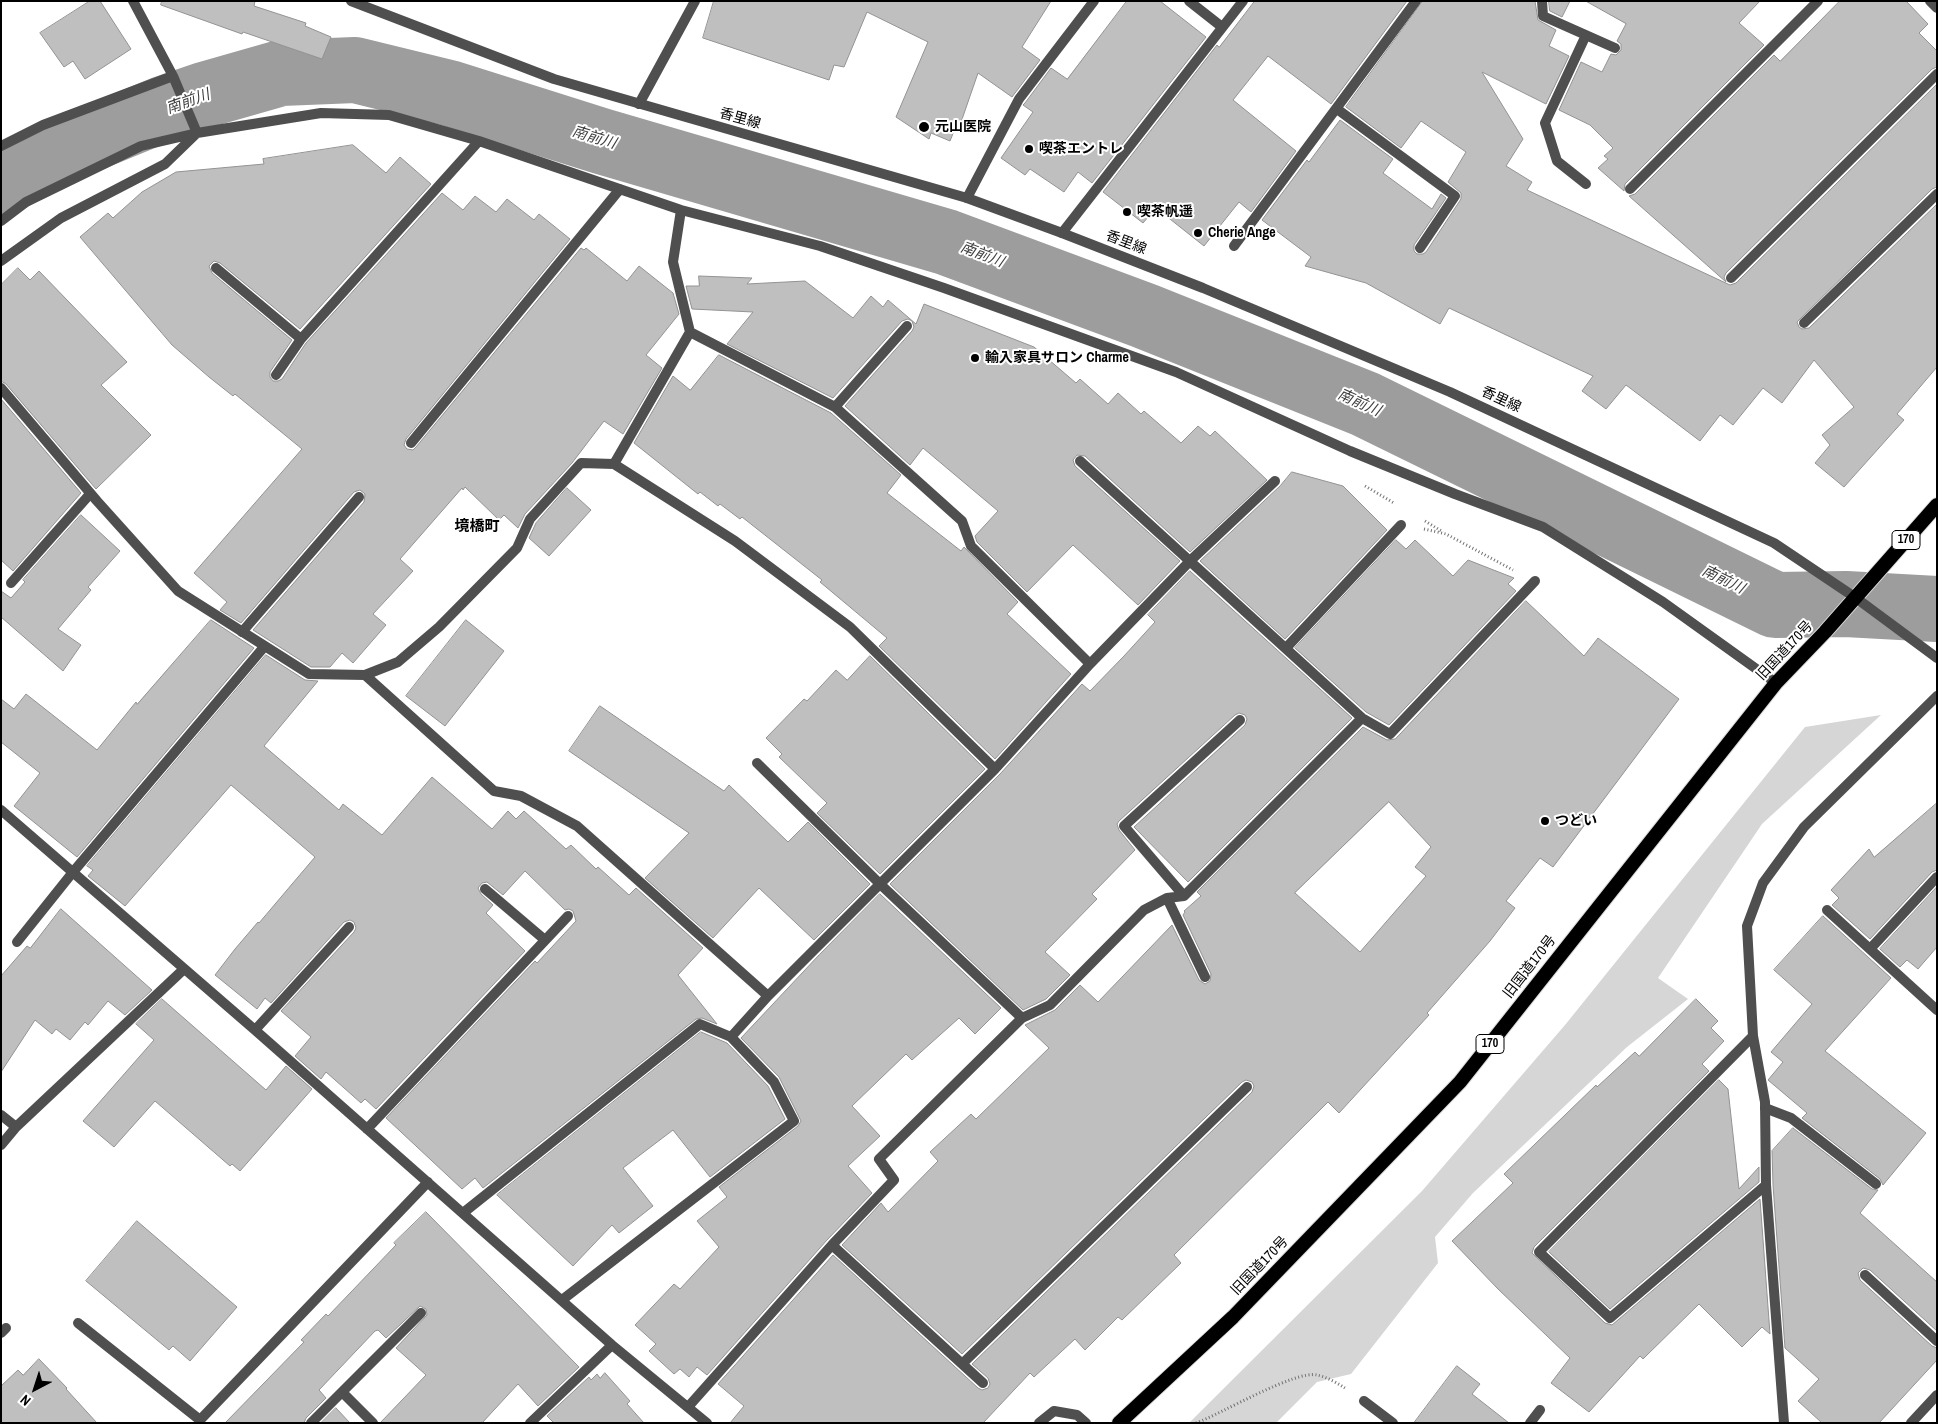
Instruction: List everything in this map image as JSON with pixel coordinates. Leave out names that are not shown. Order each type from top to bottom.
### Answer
[{"type":"highway","name":"旧国道170号","points":[[1119,1423],[1233,1317],[1460,1082],[1776,683],[1876,576],[1937,505]]},
{"type":"street","name":"香里線","points":[[351,1],[554,79],[967,198],[1203,288],[1450,392],[1774,543],[1856,598],[1937,658]]},
{"type":"street","points":[[639,104],[695,1]]},
{"type":"street","points":[[967,198],[1019,99],[1094,1]]},
{"type":"street","points":[[1189,1],[1222,27]]},
{"type":"street","points":[[1062,233],[1243,1]]},
{"type":"street","points":[[1234,246],[1416,1]]},
{"type":"street","points":[[1542,1],[1544,16],[1615,48]]},
{"type":"street","points":[[1630,189],[1818,1]]},
{"type":"street","points":[[1930,1],[1937,8]]},
{"type":"street","points":[[135,2],[173,76],[197,133]]},
{"type":"street","points":[[1586,35],[1545,123],[1557,160],[1586,184]]},
{"type":"street","points":[[1731,278],[1937,74]]},
{"type":"street","points":[[1,146],[43,125],[173,76]]},
{"type":"street","points":[[1337,109],[1455,196],[1420,248]]},
{"type":"street","points":[[1,221],[26,202],[141,146],[197,133],[321,113],[389,115],[479,141],[681,210],[820,246],[944,288],[1176,372],[1350,451],[1455,494],[1543,527],[1662,602],[1776,683]]},
{"type":"street","points":[[1,261],[61,218],[165,164],[197,133]]},
{"type":"street","points":[[276,375],[301,339],[479,141]]},
{"type":"street","points":[[411,443],[620,189]]},
{"type":"street","points":[[1804,324],[1937,194]]},
{"type":"street","points":[[614,464],[690,332],[673,262],[681,210]]},
{"type":"street","points":[[216,268],[301,339]]},
{"type":"street","points":[[835,407],[907,326]]},
{"type":"street","points":[[690,332],[835,407],[962,520],[971,546],[1090,664]]},
{"type":"street","points":[[1,388],[90,494],[178,591],[309,674],[364,675],[398,662],[439,627],[517,548],[530,519],[581,463],[614,464],[735,541],[850,627],[995,769]]},
{"type":"street","points":[[1080,461],[1191,560],[1362,718],[1390,734],[1534,581]]},
{"type":"street","points":[[731,1037],[768,996],[995,769],[1090,664],[1191,560],[1275,481]]},
{"type":"street","points":[[11,583],[90,494]]},
{"type":"street","points":[[242,632],[359,498]]},
{"type":"street","points":[[1286,648],[1401,525]]},
{"type":"street","points":[[17,942],[73,872],[264,647]]},
{"type":"street","points":[[364,675],[494,791],[521,796],[577,826],[768,996]]},
{"type":"street","points":[[1784,1423],[1766,1185],[1765,1108],[1753,1036],[1747,926],[1763,884],[1804,827],[1937,696]]},
{"type":"street","points":[[688,1407],[832,1245],[894,1180],[879,1159],[1022,1018],[1050,1005],[1144,910],[1166,898],[1184,896],[1362,718]]},
{"type":"street","points":[[1184,896],[1124,826],[1240,720]]},
{"type":"street","points":[[757,763],[880,884],[1022,1018]]},
{"type":"street","points":[[1,810],[255,1030],[612,1345],[707,1423]]},
{"type":"street","points":[[1870,949],[1937,877]]},
{"type":"street","points":[[485,889],[545,940]]},
{"type":"street","points":[[1166,898],[1206,977]]},
{"type":"street","points":[[1827,910],[1937,1010]]},
{"type":"street","points":[[367,1129],[568,916]]},
{"type":"street","points":[[255,1030],[349,926]]},
{"type":"street","points":[[1,1145],[16,1127],[184,969]]},
{"type":"street","points":[[463,1213],[700,1024],[731,1037],[774,1082],[794,1121],[562,1300]]},
{"type":"street","points":[[1753,1036],[1540,1252],[1610,1318],[1766,1185]]},
{"type":"street","points":[[963,1364],[1247,1088]]},
{"type":"street","points":[[1765,1108],[1791,1118],[1876,1184]]},
{"type":"street","points":[[1,1115],[16,1127]]},
{"type":"street","points":[[78,1322],[200,1420],[428,1182]]},
{"type":"street","points":[[832,1245],[983,1384]]},
{"type":"street","points":[[1865,1274],[1937,1341]]},
{"type":"street","points":[[311,1423],[421,1313]]},
{"type":"street","points":[[530,1423],[612,1345]]},
{"type":"street","points":[[342,1392],[373,1423]]},
{"type":"street","points":[[1911,1423],[1937,1395]]},
{"type":"street","points":[[1364,1401],[1393,1423]]},
{"type":"street","points":[[1530,1423],[1540,1410]]},
{"type":"street","points":[[1039,1423],[1054,1411],[1077,1415],[1086,1423]]},
{"type":"path","points":[[1401,525],[1446,534],[1534,581]]},
{"type":"path","points":[[1196,1423],[1292,1379],[1316,1374],[1334,1382],[1364,1401]]},
{"type":"shaded area","points":[[1881,715],[1762,824],[1658,978],[1688,999],[1627,1047],[1473,1193],[1435,1237],[1438,1263],[1351,1374],[1317,1382],[1276,1423],[1189,1423],[1422,1191],[1565,1025],[1805,727]]},
{"type":"building","points":[[90,1],[100,1],[131,49],[85,79],[73,61],[64,67],[40,33]]},
{"type":"building","points":[[162,1],[255,1],[254,6],[306,23],[305,26],[331,37],[322,59],[243,32],[242,34],[161,5]]},
{"type":"building","points":[[714,1],[1051,1],[1022,47],[1040,60],[1012,97],[978,73],[959,128],[956,126],[950,141],[931,133],[929,139],[896,117],[928,42],[867,12],[844,67],[834,65],[829,80],[703,38]]},
{"type":"building","points":[[1127,1],[1160,1],[1206,37],[1092,183],[1078,172],[1064,192],[1030,169],[1025,175],[1001,158],[1033,112],[1023,105],[1051,68],[1067,79]]},
{"type":"building","points":[[1255,1],[1407,1],[1331,104],[1268,56],[1233,100],[1296,151],[1251,212],[1239,202],[1204,246],[1156,208],[1143,223],[1103,192],[1217,45],[1219,47]]},
{"type":"building","points":[[1423,1],[1535,1],[1538,20],[1556,30],[1549,46],[1569,56],[1546,104],[1482,72],[1523,139],[1506,166],[1532,182],[1527,190],[1730,285],[1736,283],[1937,84],[1937,187],[1932,189],[1797,322],[1802,329],[1809,328],[1937,204],[1937,367],[1897,414],[1904,420],[1844,487],[1815,463],[1830,445],[1822,435],[1854,407],[1814,360],[1782,403],[1763,388],[1733,425],[1720,415],[1700,441],[1626,385],[1606,409],[1582,391],[1593,376],[1449,308],[1440,324],[1366,283],[1305,266],[1311,257],[1262,220],[1340,120],[1393,159],[1383,173],[1432,209],[1441,194],[1446,198],[1414,245],[1414,251],[1417,254],[1426,252],[1461,199],[1461,193],[1448,182],[1466,152],[1421,121],[1401,148],[1346,107]]},
{"type":"building","points":[[1549,1],[1570,1],[1562,17],[1550,11]]},
{"type":"building","points":[[1586,1],[1760,1],[1739,23],[1764,45],[1625,184],[1624,191],[1598,168],[1608,159],[1604,156],[1613,148],[1590,125],[1559,110],[1581,62],[1602,72],[1611,54],[1616,55],[1621,50],[1621,44],[1617,41],[1626,24]]},
{"type":"building","points":[[1840,1],[1906,1],[1928,24],[1919,33],[1937,51],[1937,67],[1932,69],[1726,273],[1724,277],[1726,282],[1629,196],[1635,194],[1774,55],[1780,61]]},
{"type":"building","points":[[353,145],[386,173],[400,157],[431,184],[300,329],[220,263],[214,261],[209,266],[212,273],[292,340],[270,372],[270,377],[273,381],[282,379],[306,343],[442,193],[463,210],[475,196],[496,212],[507,199],[534,220],[539,214],[570,239],[406,439],[404,445],[407,449],[413,450],[416,447],[581,248],[584,250],[586,248],[627,281],[639,266],[673,293],[679,314],[646,355],[662,368],[623,434],[604,421],[572,463],[525,514],[518,528],[504,515],[499,520],[465,487],[463,490],[462,488],[400,559],[413,571],[373,614],[386,625],[353,663],[342,653],[330,667],[311,667],[253,630],[364,502],[365,494],[360,490],[354,492],[241,623],[220,610],[227,602],[194,573],[302,449],[235,394],[233,396],[209,377],[172,345],[80,237],[108,213],[113,218],[142,192],[176,172],[264,164],[263,159]]},
{"type":"building","points":[[18,268],[30,280],[39,271],[127,362],[101,385],[151,435],[96,489],[6,384],[1,381],[1,285]]},
{"type":"building","points":[[699,276],[752,278],[747,284],[805,281],[853,318],[871,296],[883,307],[888,300],[916,324],[924,304],[1034,347],[1076,383],[1080,379],[1108,404],[1118,393],[1141,414],[1144,411],[1181,443],[1198,426],[1210,436],[1215,431],[1267,480],[1190,552],[1085,456],[1077,455],[1073,460],[1075,466],[1180,561],[1138,605],[1073,545],[1027,592],[977,542],[975,536],[998,511],[923,448],[910,465],[845,406],[912,331],[914,327],[912,321],[908,319],[902,321],[833,398],[727,344],[753,312],[692,309],[686,286],[699,286]]},
{"type":"building","points":[[719,355],[831,413],[901,475],[887,493],[961,551],[964,547],[1018,602],[1007,614],[1071,674],[995,759],[879,646],[887,638],[820,582],[822,580],[742,517],[740,519],[720,504],[718,506],[700,492],[698,494],[634,443],[673,376],[690,390]]},
{"type":"building","points":[[1,399],[81,493],[13,571],[1,560]]},
{"type":"building","points":[[1292,472],[1343,486],[1387,530],[1285,639],[1200,561],[1280,486]]},
{"type":"building","points":[[567,488],[591,510],[549,556],[529,538],[536,523]]},
{"type":"building","points":[[81,515],[120,551],[88,587],[91,590],[58,629],[81,645],[63,671],[1,617],[1,591],[11,598],[25,582],[23,580]]},
{"type":"building","points":[[1396,540],[1406,549],[1415,540],[1453,576],[1468,560],[1514,578],[1508,584],[1516,591],[1389,725],[1366,712],[1295,648]]},
{"type":"building","points":[[1190,571],[1352,718],[1188,882],[1134,827],[1245,725],[1247,719],[1245,715],[1239,713],[1235,715],[1119,821],[1117,824],[1119,830],[1135,850],[1092,894],[1097,899],[1045,952],[1070,975],[1046,999],[1023,1010],[890,884],[1000,774],[1082,684],[1090,691],[1124,656],[1155,622],[1148,615]]},
{"type":"building","points":[[1526,601],[1584,656],[1598,638],[1679,699],[1553,867],[1540,858],[1506,901],[1515,908],[1490,941],[1427,1013],[1429,1015],[1339,1113],[1328,1102],[1174,1255],[1181,1263],[1122,1320],[1118,1317],[1085,1350],[1075,1339],[1034,1377],[1030,1373],[983,1423],[730,1423],[744,1406],[718,1384],[833,1255],[978,1388],[982,1390],[988,1388],[990,1384],[988,1378],[972,1364],[1252,1092],[1254,1086],[1252,1082],[1246,1080],[1242,1082],[962,1354],[842,1245],[881,1203],[888,1212],[938,1161],[930,1152],[971,1114],[976,1119],[1049,1048],[1025,1025],[1055,1010],[1080,985],[1098,1002],[1172,925],[1199,980],[1205,984],[1210,981],[1211,974],[1183,915],[1184,911],[1201,896],[1197,892],[1363,727],[1387,740],[1395,739]],"holes":[[[1389,802],[1431,847],[1415,867],[1426,876],[1360,952],[1295,893]]]},
{"type":"building","points":[[211,620],[254,648],[77,857],[14,806],[40,773],[1,742],[1,699],[14,709],[26,694],[97,750],[136,702],[137,704]]},
{"type":"building","points":[[466,620],[504,651],[445,726],[406,696]]},
{"type":"building","points":[[266,655],[305,680],[318,681],[264,746],[339,810],[343,804],[382,835],[432,777],[492,829],[508,811],[516,819],[524,811],[566,849],[571,845],[596,869],[598,867],[629,895],[636,888],[703,948],[678,975],[717,1024],[702,1018],[696,1019],[483,1188],[475,1178],[462,1189],[386,1118],[535,961],[537,963],[576,921],[573,911],[565,910],[525,871],[503,895],[487,882],[482,883],[478,888],[481,894],[493,905],[486,913],[525,951],[376,1109],[365,1099],[361,1103],[326,1072],[321,1079],[295,1056],[311,1037],[281,1011],[354,932],[356,928],[354,922],[350,920],[344,922],[271,1003],[265,998],[257,1009],[215,975],[235,949],[315,857],[231,785],[125,906],[88,876],[93,870],[87,866]]},
{"type":"building","points":[[870,656],[985,769],[880,874],[817,813],[827,803],[779,757],[782,754],[766,738],[804,699],[807,701],[836,670],[847,680]]},
{"type":"building","points":[[600,706],[724,791],[729,785],[788,842],[808,822],[870,884],[814,940],[759,888],[713,938],[645,878],[689,833],[569,751]]},
{"type":"building","points":[[1937,803],[1937,870],[1932,872],[1870,939],[1832,905],[1839,898],[1831,890],[1869,849],[1874,857]]},
{"type":"building","points":[[1937,887],[1937,947],[1918,969],[1907,960],[1900,967],[1880,949]]},
{"type":"building","points":[[880,894],[1001,1008],[975,1034],[959,1018],[912,1060],[906,1054],[852,1106],[880,1136],[848,1166],[872,1193],[827,1240],[707,1375],[697,1367],[689,1377],[680,1369],[674,1374],[649,1351],[656,1344],[635,1325],[674,1284],[680,1289],[719,1247],[697,1221],[727,1197],[719,1187],[798,1126],[801,1121],[779,1077],[741,1038],[819,955]]},
{"type":"building","points":[[61,909],[152,990],[125,1015],[108,1001],[88,1025],[85,1022],[70,1040],[56,1029],[52,1034],[35,1020],[1,1072],[1,976],[27,946],[30,948]]},
{"type":"building","points":[[1823,916],[1891,978],[1825,1051],[1926,1133],[1883,1185],[1880,1179],[1802,1118],[1807,1113],[1768,1080],[1783,1062],[1771,1052],[1812,1004],[1774,970]]},
{"type":"building","points":[[162,999],[266,1090],[286,1066],[312,1089],[240,1171],[232,1164],[230,1166],[155,1101],[114,1147],[83,1121],[154,1040],[136,1024]]},
{"type":"building","points":[[1696,999],[1718,1021],[1711,1028],[1724,1041],[1702,1064],[1709,1071],[1534,1247],[1532,1253],[1605,1323],[1612,1325],[1760,1199],[1770,1334],[1762,1327],[1742,1347],[1699,1304],[1643,1359],[1640,1356],[1589,1412],[1551,1383],[1570,1358],[1498,1289],[1452,1241],[1513,1183],[1504,1174],[1596,1085],[1597,1087],[1635,1052],[1639,1056]]},
{"type":"building","points":[[701,1032],[727,1043],[768,1086],[785,1119],[710,1177],[673,1130],[623,1168],[653,1206],[619,1233],[612,1225],[573,1266],[497,1195]]},
{"type":"building","points":[[1719,1080],[1728,1089],[1739,1189],[1759,1167],[1759,1182],[1610,1309],[1549,1252]]},
{"type":"building","points":[[1793,1128],[1872,1189],[1878,1190],[1860,1213],[1937,1282],[1937,1331],[1870,1270],[1863,1268],[1858,1273],[1860,1280],[1932,1346],[1937,1348],[1937,1360],[1879,1423],[1822,1423],[1798,1401],[1819,1379],[1785,1348],[1772,1151]]},
{"type":"building","points":[[426,1212],[579,1367],[538,1406],[518,1384],[482,1423],[380,1423],[426,1375],[396,1348],[427,1315],[426,1309],[420,1306],[386,1338],[378,1330],[375,1331],[319,1390],[326,1398],[306,1418],[304,1423],[225,1423],[304,1342],[301,1340],[326,1314],[328,1316],[396,1245],[394,1243]]},
{"type":"building","points":[[137,1221],[237,1307],[190,1361],[173,1346],[169,1350],[86,1281]]},
{"type":"building","points":[[39,1359],[97,1423],[1,1423],[1,1386],[18,1370],[23,1375]]},
{"type":"building","points":[[1457,1366],[1480,1384],[1472,1394],[1509,1423],[1414,1423]]},
{"type":"building","points":[[605,1373],[630,1401],[627,1404],[644,1423],[554,1423],[547,1416],[589,1377],[591,1380],[597,1374],[600,1378]]},
{"type":"building","points":[[336,1408],[350,1423],[321,1423]]},
{"type":"waterway","name":"南前川","points":[[1,184],[56,153],[163,109],[204,95],[281,73],[355,70],[449,93],[601,141],[946,242],[1145,316],[1365,404],[1775,605],[1846,604],[1937,609]]},
{"type":"place","name":"元山医院","points":[[924,127]]},
{"type":"place","name":"喫茶エントレ","points":[[1029,149]]},
{"type":"place","name":"喫茶帆遥","points":[[1127,212]]},
{"type":"place","name":"Cherie Ange","points":[[1198,233]]},
{"type":"place","name":"輸入家具サロン Charme","points":[[975,358]]},
{"type":"place","name":"つどい","points":[[1545,821]]},
{"type":"district","name":"境橋町","points":[[477,527]]}]
